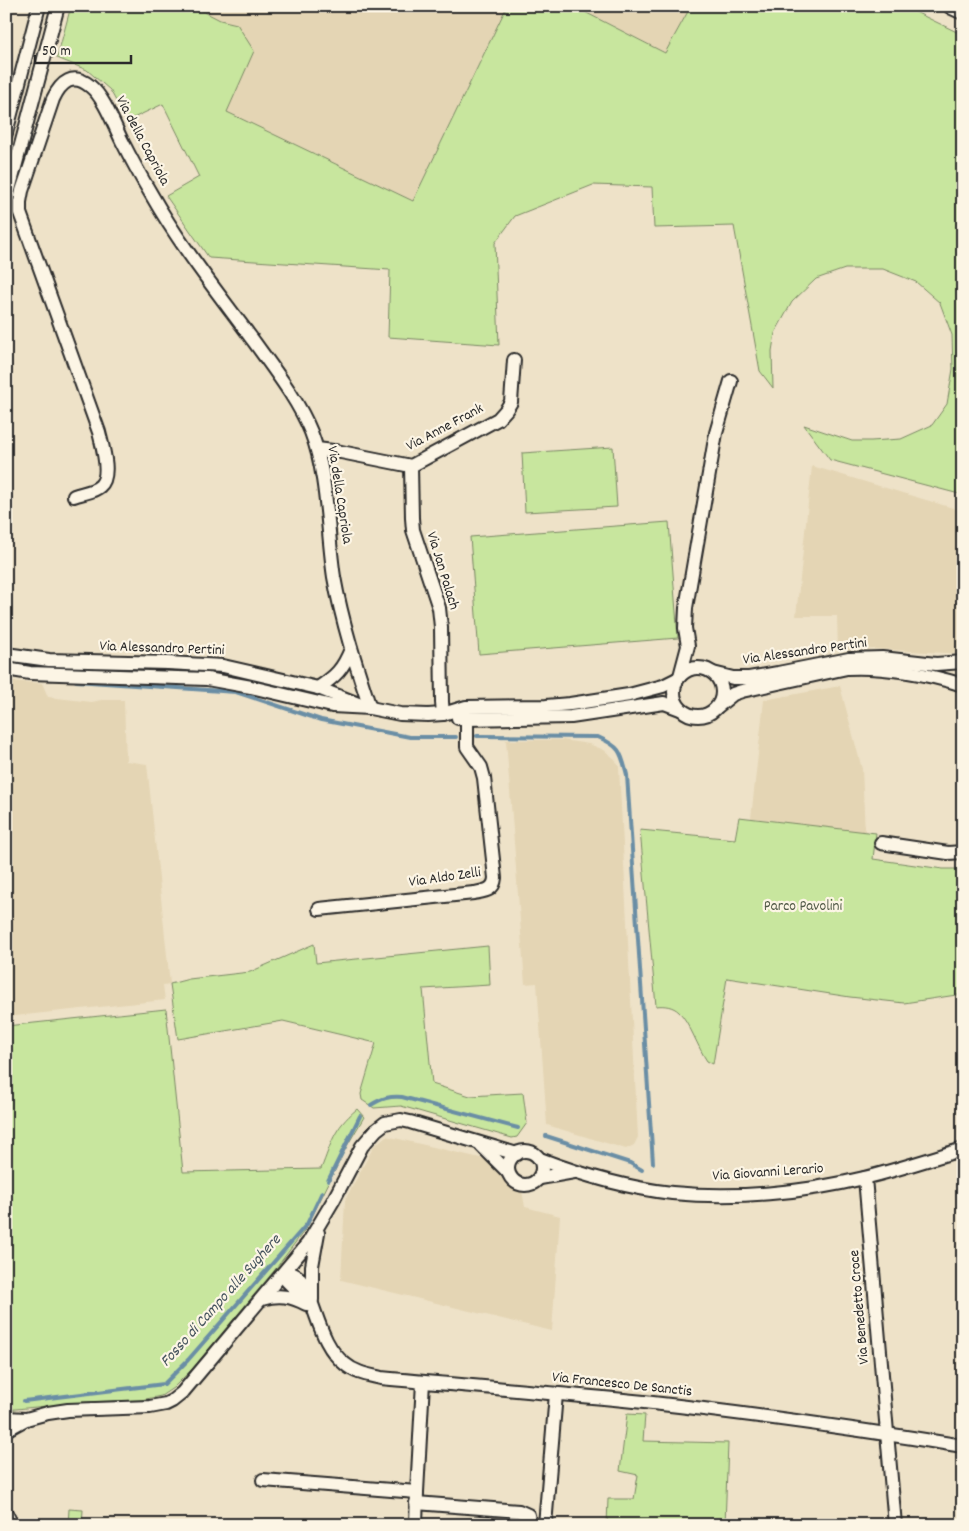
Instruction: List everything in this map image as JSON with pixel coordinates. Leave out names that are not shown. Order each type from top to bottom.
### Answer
[{"type":"main road","points":[[952,6],[963,12]]},
{"type":"street","points":[[6,133],[39,6]]},
{"type":"street","points":[[6,201],[58,6]]},
{"type":"street","name":"Via della Capriola","points":[[74,496],[99,488],[104,482],[106,466],[103,446],[100,432],[20,213],[20,202],[26,180],[53,99],[58,88],[68,80],[85,82],[99,95],[123,144],[165,217],[303,414],[320,463],[334,578],[351,649],[370,708]]},
{"type":"street","name":"Via Anne Frank","points":[[316,448],[411,466],[502,414],[511,402],[514,360]]},
{"type":"street","points":[[688,646],[707,671],[718,680],[721,687],[721,700],[717,707],[706,715],[696,717],[680,709],[676,704],[673,691],[688,646],[686,608],[716,433],[731,380]]},
{"type":"street","name":"Via Jan Palach","points":[[411,466],[413,530],[439,608],[444,714]]},
{"type":"street","points":[[318,688],[340,671],[351,649]]},
{"type":"street","name":"Via Alessandro Pertini","points":[[6,654],[49,660],[223,666],[318,688],[370,708]]},
{"type":"street","name":"Via Alessandro Pertini","points":[[707,671],[733,678],[749,678],[778,674],[834,661],[864,658],[936,664],[963,662]]},
{"type":"street","name":"Via Alessandro Pertini","points":[[717,707],[733,694],[742,691],[847,668],[891,669],[963,685]]},
{"type":"street","name":"Via Alessandro Pertini","points":[[6,669],[30,673],[207,679],[332,706],[370,708],[410,715],[444,714],[466,708],[546,706],[629,695],[663,686],[678,677]]},
{"type":"street","points":[[678,677],[690,669],[707,671]]},
{"type":"street","name":"Via Alessandro Pertini","points":[[444,714],[467,719],[571,717],[664,703],[680,709]]},
{"type":"street","name":"Via Aldo Zelli","points":[[320,909],[474,893],[486,891],[493,886],[495,878],[484,778],[481,766],[467,746],[467,719]]},
{"type":"street","points":[[881,843],[948,853],[963,852]]},
{"type":"street","points":[[6,1430],[26,1419],[48,1413],[68,1410],[150,1407],[171,1402],[182,1393],[286,1272],[320,1225],[362,1146],[376,1130],[386,1123],[401,1120],[410,1122],[517,1154]]},
{"type":"street","points":[[480,1144],[508,1172],[516,1183],[524,1186],[533,1184],[540,1178],[542,1165],[540,1159],[534,1153],[521,1152],[510,1161],[508,1172]]},
{"type":"street","name":"Via Giovanni Lerario","points":[[540,1159],[574,1172],[638,1188],[672,1193],[745,1194],[804,1190],[866,1178],[963,1149]]},
{"type":"street","name":"Via Giovanni Lerario","points":[[540,1178],[574,1172]]},
{"type":"street","name":"Via Benedetto Croce","points":[[866,1178],[895,1525]]},
{"type":"street","name":"Via Francesco De Sanctis","points":[[313,1307],[312,1266],[320,1225]]},
{"type":"street","name":"Via Francesco De Sanctis","points":[[286,1272],[294,1273],[299,1278],[333,1353],[346,1365],[363,1374],[381,1378],[719,1411],[963,1446]]},
{"type":"street","points":[[262,1299],[272,1296],[287,1296],[313,1307]]},
{"type":"street","points":[[416,1525],[423,1382]]},
{"type":"street","points":[[545,1525],[556,1394]]},
{"type":"street","points":[[6,1418],[26,1419]]},
{"type":"street","points":[[263,1480],[416,1497],[519,1511],[528,1515],[530,1525]]},
{"type":"street","points":[[6,1513],[12,1525]]},
{"type":"shaded area","points":[[193,6],[507,6],[413,201],[227,112],[237,24],[220,20]]},
{"type":"shaded area","points":[[573,6],[691,6],[666,54]]},
{"type":"shaded area","points":[[812,466],[963,511],[963,654],[875,649],[838,651],[837,616],[796,616]]},
{"type":"shaded area","points":[[6,681],[42,683],[48,697],[92,702],[124,700],[126,761],[147,764],[170,984],[163,985],[165,1000],[6,1017]]},
{"type":"shaded area","points":[[840,686],[862,769],[865,833],[751,818],[764,700]]},
{"type":"shaded area","points":[[506,740],[563,740],[589,744],[604,750],[615,759],[619,767],[638,1137],[634,1145],[626,1149],[547,1125],[537,983],[525,984]]},
{"type":"shaded area","points":[[386,1136],[493,1161],[506,1177],[522,1191],[525,1207],[560,1216],[552,1331],[341,1280],[345,1200],[374,1146]]},
{"type":"green space","points":[[71,6],[193,6],[220,20],[237,24],[254,51],[227,112],[413,201],[507,6],[573,6],[665,53],[691,6],[903,6],[963,35],[963,495],[830,460],[804,425],[852,441],[871,441],[901,439],[932,425],[947,404],[953,369],[952,335],[940,303],[916,282],[883,269],[845,269],[816,279],[792,302],[775,333],[772,351],[773,388],[760,371],[734,226],[654,228],[652,187],[593,185],[515,216],[495,243],[499,345],[388,337],[390,270],[209,258],[166,196],[199,177],[163,104],[127,121],[110,90],[87,70],[57,58]]},
{"type":"green space","points":[[613,447],[617,507],[525,512],[522,453]]},
{"type":"green space","points":[[669,522],[678,638],[479,654],[470,537]]},
{"type":"green space","name":"Parco Pavolini","points":[[739,817],[876,833],[873,859],[943,869],[961,869],[963,874],[963,994],[904,1003],[850,997],[727,978],[713,1064],[707,1061],[683,1016],[674,1008],[656,1006],[640,830],[735,839]]},
{"type":"green space","points":[[314,944],[316,963],[488,946],[490,985],[423,989],[432,1084],[470,1096],[523,1093],[527,1123],[517,1137],[512,1138],[401,1106],[374,1108],[362,1100],[361,1094],[376,1043],[283,1021],[178,1039],[170,984],[189,979],[250,972]]},
{"type":"green space","points":[[166,1009],[183,1172],[321,1169],[334,1136],[343,1123],[357,1109],[364,1117],[347,1146],[307,1227],[274,1271],[193,1368],[173,1388],[161,1396],[141,1400],[86,1402],[6,1410],[6,1026]]},
{"type":"green space","points":[[627,1414],[645,1415],[643,1441],[728,1443],[725,1525],[607,1525],[608,1499],[634,1499],[638,1475],[620,1471]]},
{"type":"green space","points":[[69,1509],[83,1510],[82,1525],[68,1525]]},
{"type":"waterway","points":[[76,681],[236,692],[321,720],[410,737],[456,737]]},
{"type":"waterway","points":[[477,736],[598,737],[616,747],[619,751],[627,775],[653,1163]]},
{"type":"waterway","name":"Fosso di Campo alle Sughere","points":[[371,1105],[386,1098],[402,1097],[518,1128]]},
{"type":"waterway","name":"Fosso di Campo alle Sughere","points":[[328,1181],[360,1116]]},
{"type":"waterway","name":"Fosso di Campo alle Sughere","points":[[546,1136],[630,1163],[642,1170]]},
{"type":"waterway","name":"Fosso di Campo alle Sughere","points":[[24,1401],[164,1384],[188,1360],[307,1224],[322,1192]]}]
